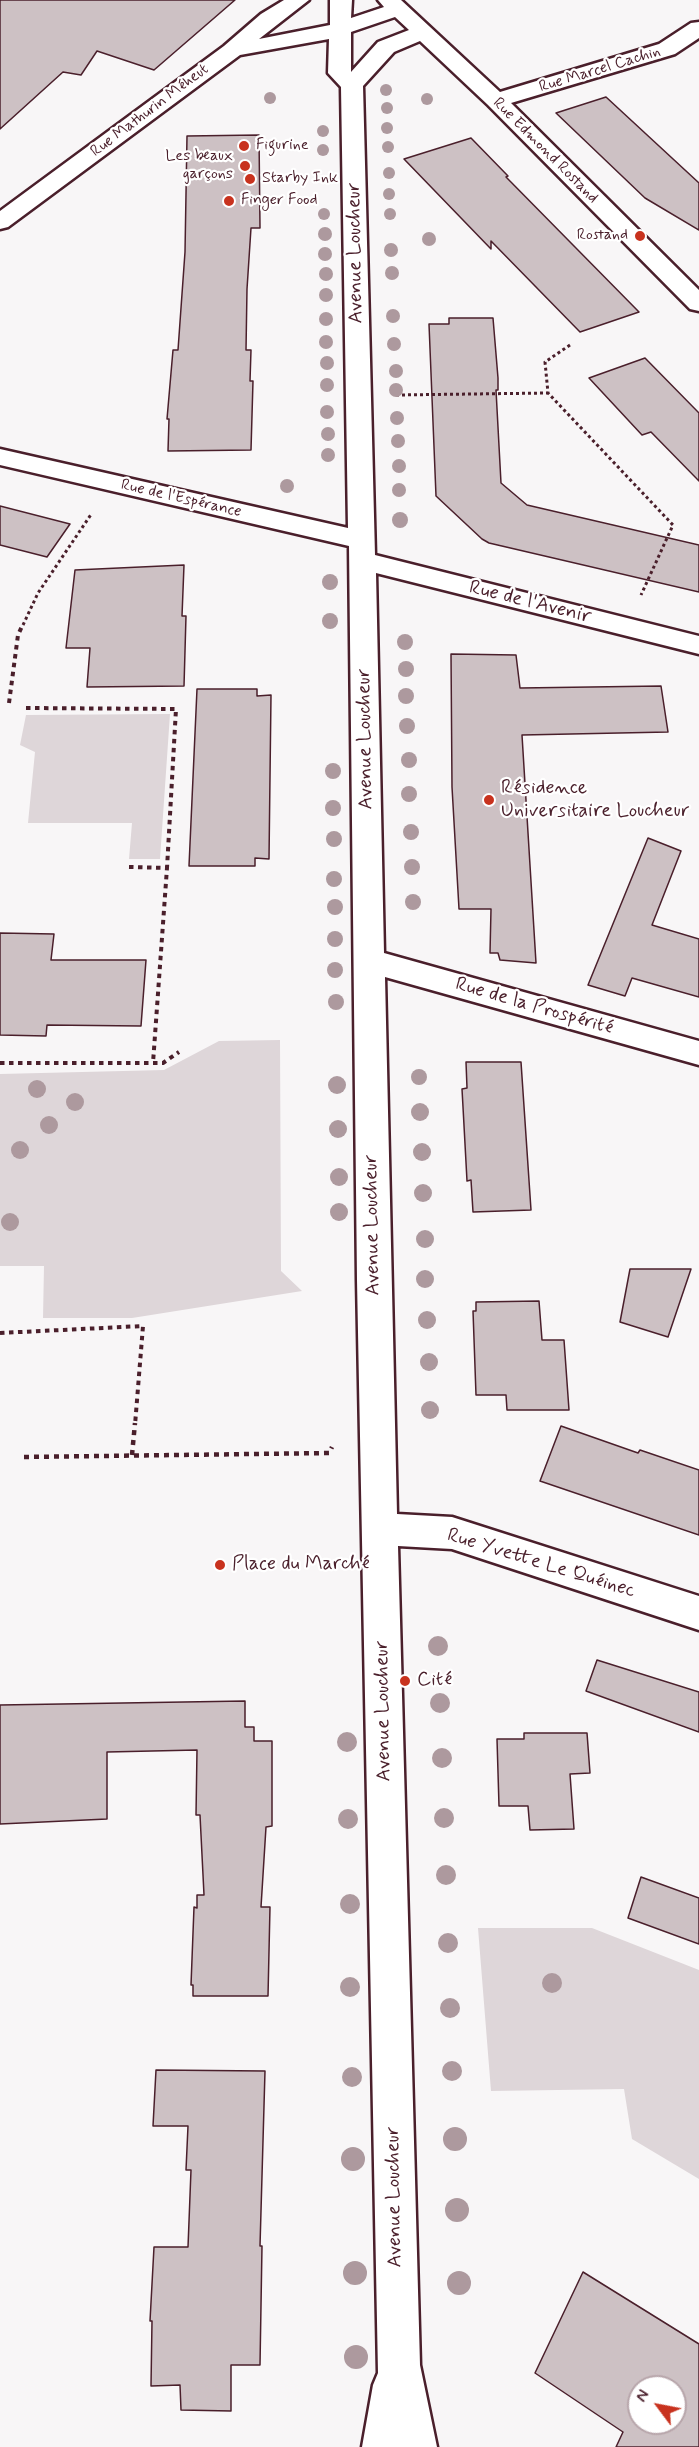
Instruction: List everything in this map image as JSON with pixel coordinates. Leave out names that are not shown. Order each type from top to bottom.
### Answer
[{"type":"street","name":"Rue Mathurin Méheut","points":[[0,222],[232,51],[268,19],[298,0]]},
{"type":"street","name":"Avenue Loucheur","points":[[341,0],[339,73],[352,85],[377,1424],[398,2365],[415,2447]]},
{"type":"street","points":[[232,51],[340,29],[393,5]]},
{"type":"street","name":"Rue Edmond Rostand","points":[[393,5],[496,100],[699,304]]},
{"type":"street","name":"Rue Marcel Cachin","points":[[496,100],[667,49],[699,28]]},
{"type":"street","points":[[352,85],[386,47],[422,33]]},
{"type":"street","name":"Rue de l'Espérance","points":[[0,457],[112,483],[362,551]]},
{"type":"street","name":"Rue de l'Avenir","points":[[362,551],[627,627],[699,645]]},
{"type":"street","name":"Rue de la Prospérité","points":[[369,961],[699,1053]]},
{"type":"street","name":"Rue Yvette Le Quéinec","points":[[380,1529],[452,1533],[699,1613]]},
{"type":"street","name":"Avenue Loucheur","points":[[384,2447],[398,2365]]},
{"type":"path","points":[[570,345],[545,362],[548,393],[673,525],[627,627]]},
{"type":"path","points":[[358,396],[548,393]]},
{"type":"path","points":[[9,703],[18,635],[38,593],[112,483]]},
{"type":"path","points":[[26,708],[176,709],[153,1063]]},
{"type":"path","points":[[129,867],[167,868]]},
{"type":"path","points":[[0,1063],[163,1063],[179,1052]]},
{"type":"path","points":[[0,1333],[143,1326],[132,1455]]},
{"type":"path","points":[[24,1457],[330,1453],[344,1426],[377,1424]]},
{"type":"shaded area","points":[[170,714],[160,859],[129,859],[132,823],[28,823],[35,752],[20,745],[26,715]]},
{"type":"shaded area","points":[[280,1040],[281,1271],[302,1291],[132,1318],[43,1318],[44,1266],[0,1266],[0,1074],[164,1070],[219,1041]]},
{"type":"shaded area","points":[[478,1928],[592,1928],[699,1970],[699,2179],[632,2139],[624,2089],[491,2091]]},
{"type":"building","points":[[0,0],[235,0],[154,70],[97,51],[81,75],[63,72],[0,129]]},
{"type":"building","points":[[606,97],[699,183],[699,230],[645,198],[556,113]]},
{"type":"building","points":[[259,135],[260,228],[251,228],[247,289],[246,350],[251,350],[250,381],[253,381],[251,450],[168,451],[169,419],[167,419],[173,350],[178,350],[185,252],[187,136]]},
{"type":"building","points":[[471,138],[508,176],[506,177],[639,312],[580,332],[491,241],[491,249],[404,159]]},
{"type":"building","points":[[449,318],[493,318],[498,378],[498,390],[496,390],[501,483],[527,505],[699,545],[699,592],[489,543],[436,496],[429,324],[449,324]]},
{"type":"building","points":[[645,358],[699,413],[699,481],[651,432],[642,435],[589,378]]},
{"type":"building","points":[[0,506],[70,524],[47,557],[0,545]]},
{"type":"building","points":[[184,565],[182,616],[186,616],[184,686],[87,687],[90,648],[66,648],[75,570]]},
{"type":"building","name":"Résidence Universitaire Loucheur","points":[[451,654],[516,655],[520,688],[661,686],[668,732],[522,735],[536,963],[500,960],[498,953],[490,953],[491,909],[459,909],[452,787]]},
{"type":"building","points":[[197,689],[257,689],[257,696],[271,695],[269,859],[255,858],[255,866],[189,866]]},
{"type":"building","points":[[648,838],[681,851],[652,925],[699,939],[699,997],[632,978],[625,996],[588,985]]},
{"type":"building","points":[[0,933],[54,934],[51,960],[146,960],[141,1026],[47,1025],[46,1036],[0,1035]]},
{"type":"building","points":[[466,1062],[521,1062],[531,1210],[473,1212],[471,1180],[467,1181],[462,1089],[467,1088]]},
{"type":"building","points":[[630,1269],[691,1269],[668,1337],[620,1322]]},
{"type":"building","points":[[539,1301],[542,1340],[564,1340],[569,1410],[507,1410],[506,1395],[476,1395],[473,1311],[476,1311],[476,1302]]},
{"type":"building","points":[[561,1426],[638,1453],[640,1450],[699,1470],[699,1535],[540,1481]]},
{"type":"building","points":[[597,1660],[699,1692],[699,1732],[586,1691]]},
{"type":"building","points":[[245,1701],[245,1727],[254,1727],[254,1741],[272,1741],[272,1826],[266,1827],[261,1907],[270,1907],[268,1996],[193,1996],[193,1985],[191,1985],[194,1907],[197,1908],[197,1895],[204,1895],[200,1815],[196,1815],[197,1750],[107,1752],[107,1819],[0,1824],[0,1705]]},
{"type":"building","points":[[524,1733],[587,1733],[590,1773],[570,1774],[574,1829],[530,1830],[528,1806],[499,1806],[497,1739],[524,1739]]},
{"type":"building","points":[[641,1877],[699,1898],[699,1944],[628,1918]]},
{"type":"building","points":[[156,2070],[265,2071],[260,2246],[262,2246],[260,2365],[231,2365],[231,2411],[181,2410],[180,2385],[151,2386],[152,2321],[150,2321],[154,2247],[188,2247],[191,2170],[186,2170],[188,2126],[153,2126]]},
{"type":"building","points":[[583,2272],[699,2344],[699,2447],[616,2447],[623,2432],[535,2373]]},
{"type":"place","name":"Figurine","points":[[244,146]]},
{"type":"place","name":"Les beaux garçons","points":[[245,166]]},
{"type":"place","name":"Starby Ink","points":[[250,179]]},
{"type":"place","name":"Finger Food","points":[[229,201]]},
{"type":"place","name":"Rostand","points":[[640,236]]},
{"type":"place","name":"Résidence Universitaire Loucheur","points":[[489,800]]},
{"type":"place","name":"Place du Marché","points":[[220,1565]]},
{"type":"place","name":"Cité","points":[[405,1681]]}]
